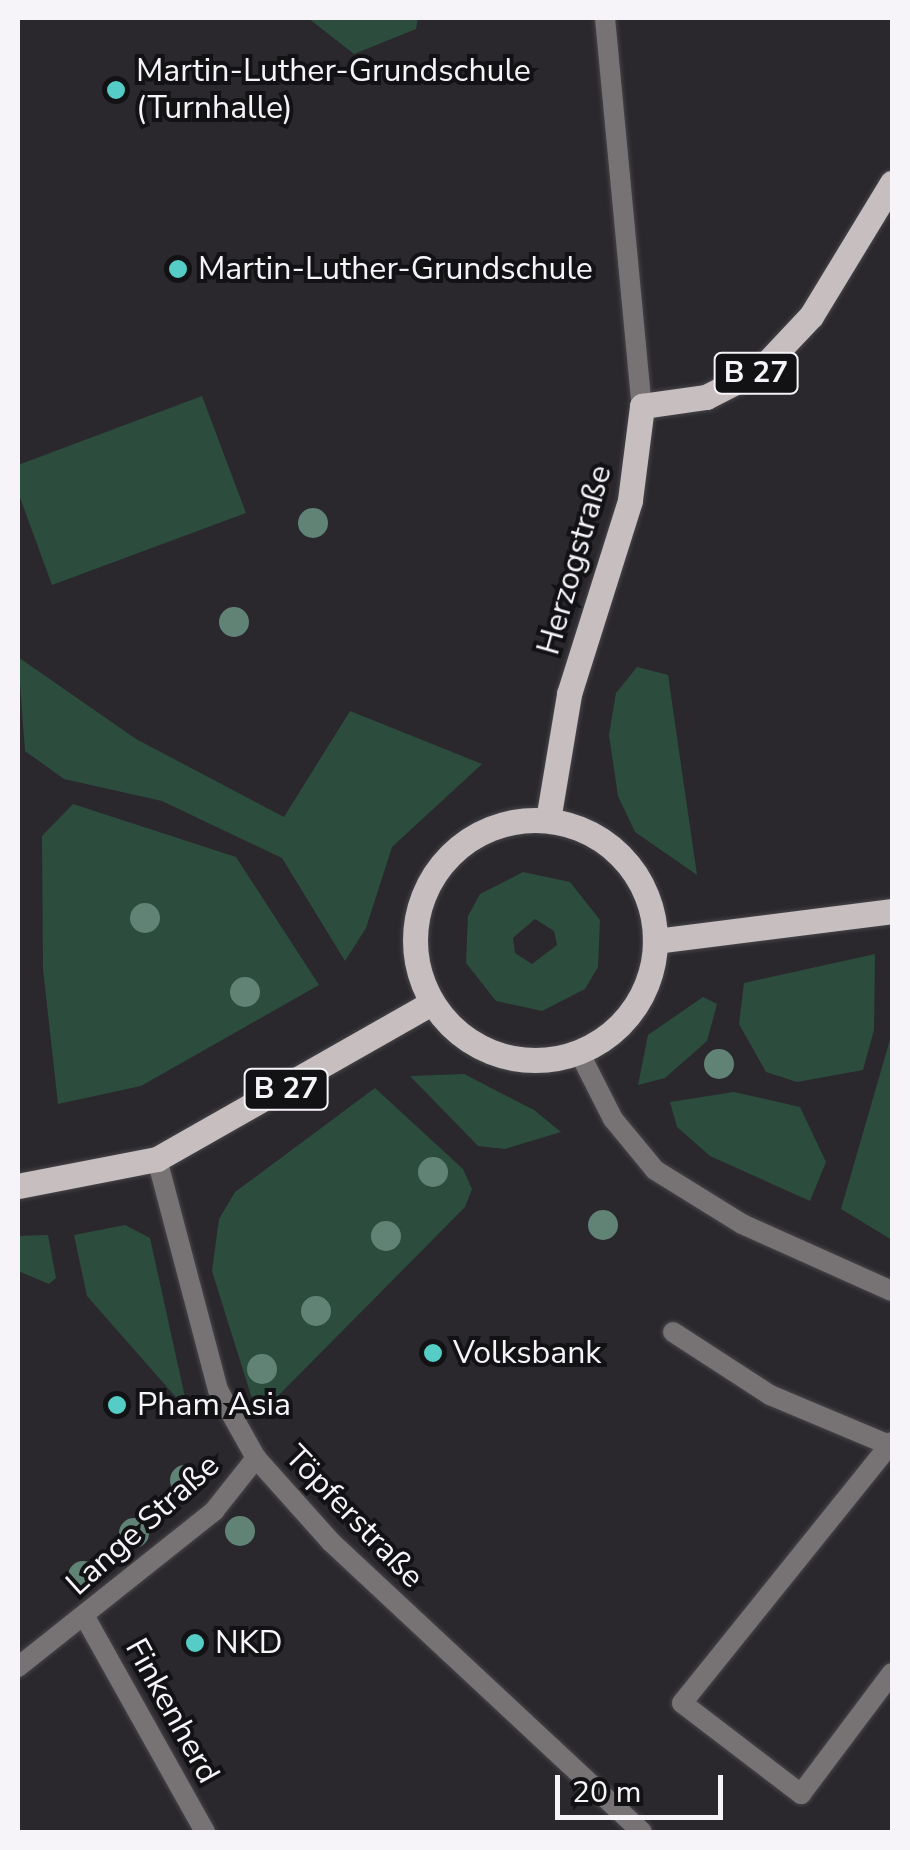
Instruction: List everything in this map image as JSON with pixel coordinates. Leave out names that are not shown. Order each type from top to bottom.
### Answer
[{"type":"main road","name":"B 27","points":[[642,406],[706,397],[761,370],[811,316],[892,182]]},
{"type":"main road","name":"Herzogstraße","points":[[548,820],[568,702],[630,500],[642,406]]},
{"type":"main road","points":[[548,820],[596,836],[631,868],[655,941],[634,1008],[579,1052],[504,1057],[462,1037],[432,1003],[414,949],[432,876],[474,836],[548,820]]},
{"type":"main road","points":[[655,941],[892,911]]},
{"type":"main road","name":"B 27","points":[[18,1186],[157,1159],[432,1003]]},
{"type":"street","name":"Herzogstraße","points":[[605,18],[642,406]]},
{"type":"street","points":[[579,1052],[613,1119],[655,1170],[742,1224],[892,1291]]},
{"type":"street","name":"Töpferstraße","points":[[157,1159],[218,1390],[256,1458],[344,1556],[642,1832]]},
{"type":"street","points":[[673,1332],[770,1395],[888,1442],[682,1704],[801,1794],[892,1673]]},
{"type":"street","name":"Lange Straße","points":[[18,1666],[86,1619],[214,1511],[256,1458]]},
{"type":"street","name":"Finkenherd","points":[[86,1619],[205,1832]]},
{"type":"green space","points":[[308,18],[418,18],[416,29],[354,54]]},
{"type":"green space","points":[[202,396],[246,513],[52,585],[18,492],[18,465]]},
{"type":"green space","points":[[18,657],[136,739],[284,817],[350,711],[482,764],[392,847],[366,928],[345,961],[282,858],[162,801],[64,779],[25,751]]},
{"type":"green space","points":[[637,667],[668,675],[697,875],[635,832],[618,796],[609,735],[616,693]]},
{"type":"green space","points":[[73,804],[236,857],[319,985],[141,1086],[58,1104],[43,969],[42,836]]},
{"type":"green space","points":[[523,872],[570,882],[600,920],[598,967],[585,989],[542,1011],[496,1001],[466,963],[468,916],[480,894]],"holes":[[[535,919],[554,931],[557,945],[532,964],[515,953],[513,938]]]},
{"type":"green space","points":[[875,954],[874,1030],[863,1070],[797,1082],[766,1072],[739,1024],[744,983]]},
{"type":"green space","points":[[892,994],[892,1240],[841,1209],[891,1036]]},
{"type":"green space","points":[[703,997],[717,1004],[707,1041],[665,1078],[638,1085],[648,1035]]},
{"type":"green space","points":[[464,1074],[534,1110],[561,1132],[505,1149],[478,1146],[410,1076]]},
{"type":"green space","points":[[375,1088],[463,1169],[472,1189],[465,1207],[275,1399],[253,1402],[212,1271],[219,1219],[235,1192]]},
{"type":"green space","points":[[734,1092],[800,1107],[826,1162],[810,1201],[710,1156],[677,1127],[670,1102]]},
{"type":"green space","points":[[125,1225],[150,1238],[188,1411],[87,1296],[74,1235]]},
{"type":"green space","points":[[48,1235],[56,1278],[49,1284],[18,1271],[18,1236]]},
{"type":"place","name":"Martin-Luther-Grundschule (Turnhalle)","points":[[116,90]]},
{"type":"place","name":"Martin-Luther-Grundschule","points":[[178,269]]},
{"type":"place","name":"Volksbank","points":[[433,1353]]},
{"type":"place","name":"Pham Asia","points":[[117,1405]]},
{"type":"place","name":"NKD","points":[[195,1643]]}]
